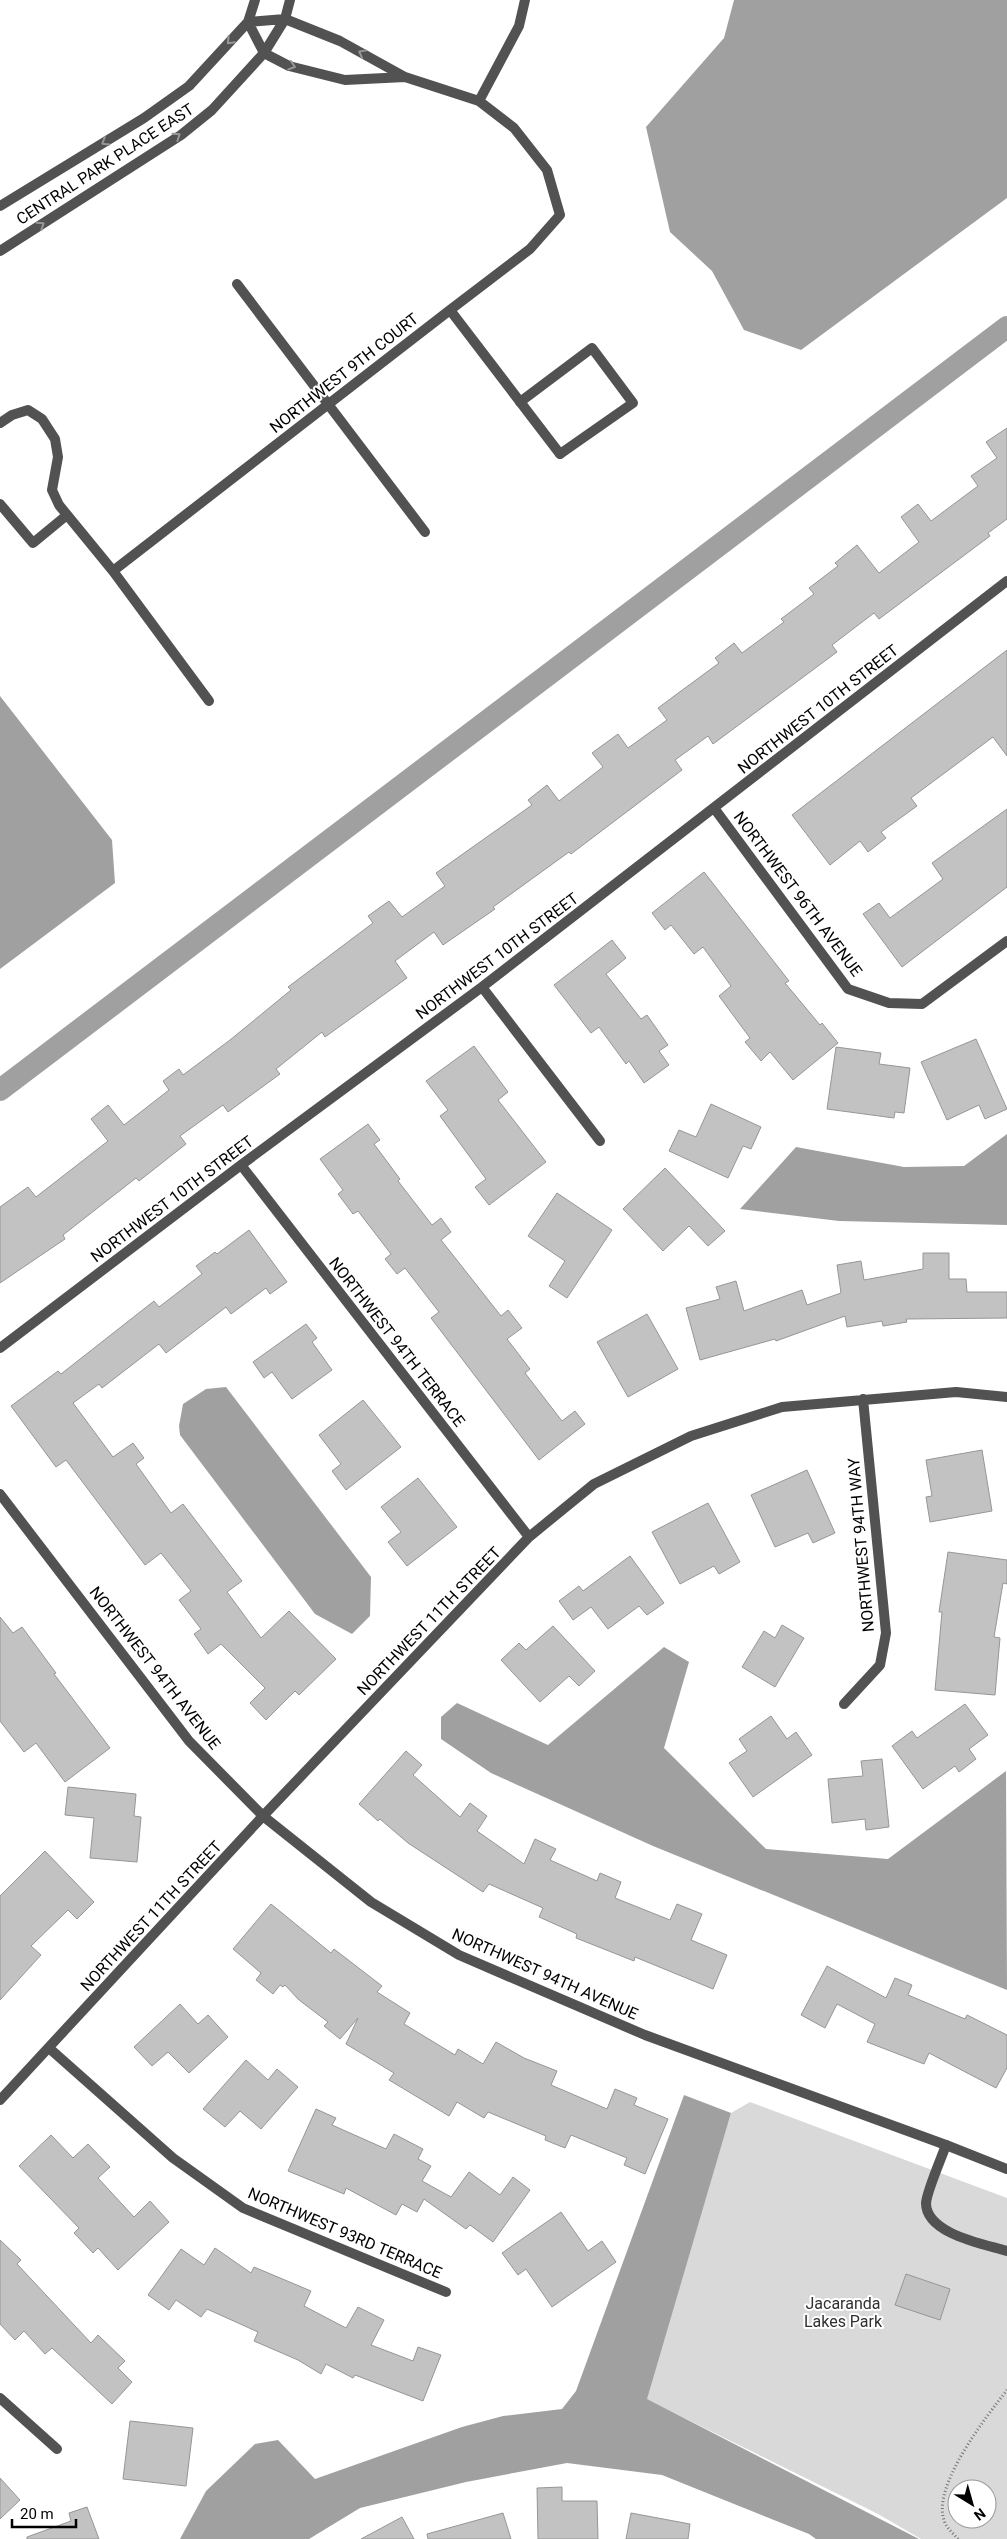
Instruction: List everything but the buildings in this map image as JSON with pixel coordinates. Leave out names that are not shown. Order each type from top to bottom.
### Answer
[{"type":"street","name":"CENTRAL PARK PLACE EAST","points":[[0,206],[144,118],[189,86],[248,22],[254,0]]},
{"type":"street","name":"CENTRAL PARK PLACE EAST","points":[[0,251],[181,135],[212,110],[264,53],[285,19],[290,0]]},
{"type":"street","points":[[405,77],[345,80],[289,66],[264,53],[248,22],[285,19],[340,41],[405,77],[479,101],[519,26],[525,0]]},
{"type":"street","name":"NORTHWEST 9TH COURT","points":[[114,571],[530,249],[560,215],[547,170],[514,128],[479,101]]},
{"type":"street","points":[[237,284],[425,532]]},
{"type":"street","points":[[450,310],[520,402],[560,454],[633,404],[592,348],[520,402]]},
{"type":"street","points":[[0,423],[12,415],[28,410],[42,419],[55,439],[58,457],[52,490],[59,506],[114,571],[209,701]]},
{"type":"street","points":[[0,504],[33,543],[67,516]]},
{"type":"street","name":"NORTHWEST 10TH STREET","points":[[0,1348],[241,1165],[482,987],[1007,581]]},
{"type":"street","name":"NORTHWEST 96TH AVENUE","points":[[714,808],[848,989],[889,1004],[922,1004],[1007,942]]},
{"type":"street","points":[[482,987],[600,1142]]},
{"type":"street","name":"NORTHWEST 94TH TERRACE","points":[[241,1165],[529,1538]]},
{"type":"street","name":"NORTHWEST 11TH STREET","points":[[0,2100],[263,1816],[529,1538],[594,1484],[691,1436],[782,1408],[863,1399],[956,1392],[1007,1397]]},
{"type":"street","name":"NORTHWEST 94TH WAY","points":[[844,1704],[880,1666],[886,1633],[863,1399]]},
{"type":"street","name":"NORTHWEST 94TH AVENUE","points":[[0,1494],[189,1741],[263,1816],[371,1902],[459,1955],[645,2035],[946,2145],[1007,2170]]},
{"type":"street","name":"NORTHWEST 93RD TERRACE","points":[[49,2048],[173,2158],[243,2208],[446,2292]]},
{"type":"street","points":[[946,2145],[926,2202],[928,2212],[935,2224],[944,2231],[1007,2251]]},
{"type":"street","points":[[0,2398],[57,2448]]},
{"type":"path","points":[[958,2539],[943,2518],[943,2500],[947,2482],[986,2416],[1007,2390]]},
{"type":"green space","name":"Jacaranda Lakes Park","points":[[750,2102],[1007,2198],[1007,2539],[921,2539],[878,2514],[646,2399],[731,2113]]},
{"type":"shaded area","points":[[734,0],[1007,0],[1007,198],[801,350],[744,330],[712,271],[670,232],[646,127],[724,38]]},
{"type":"shaded area","points":[[0,696],[112,840],[115,883],[0,969]]},
{"type":"shaded area","points":[[1007,1134],[1007,1225],[839,1221],[740,1209],[796,1147],[904,1167],[964,1166]]},
{"type":"shaded area","points":[[226,1387],[371,1577],[370,1616],[352,1634],[315,1614],[180,1435],[179,1426],[183,1404],[206,1389]]},
{"type":"shaded area","points":[[664,1647],[689,1662],[664,1748],[766,1849],[888,1859],[1006,1771],[1007,1990],[653,1846],[491,1773],[441,1739],[441,1717],[457,1703],[548,1745]]},
{"type":"shaded area","points":[[684,2095],[731,2113],[647,2399],[919,2539],[816,2539],[809,2534],[662,2475],[567,2463],[466,2482],[360,2508],[309,2539],[180,2539],[206,2491],[255,2444],[278,2440],[315,2479],[462,2427],[503,2416],[562,2409],[576,2391]]},
{"type":"waterway","points":[[0,1090],[1007,327]]}]
